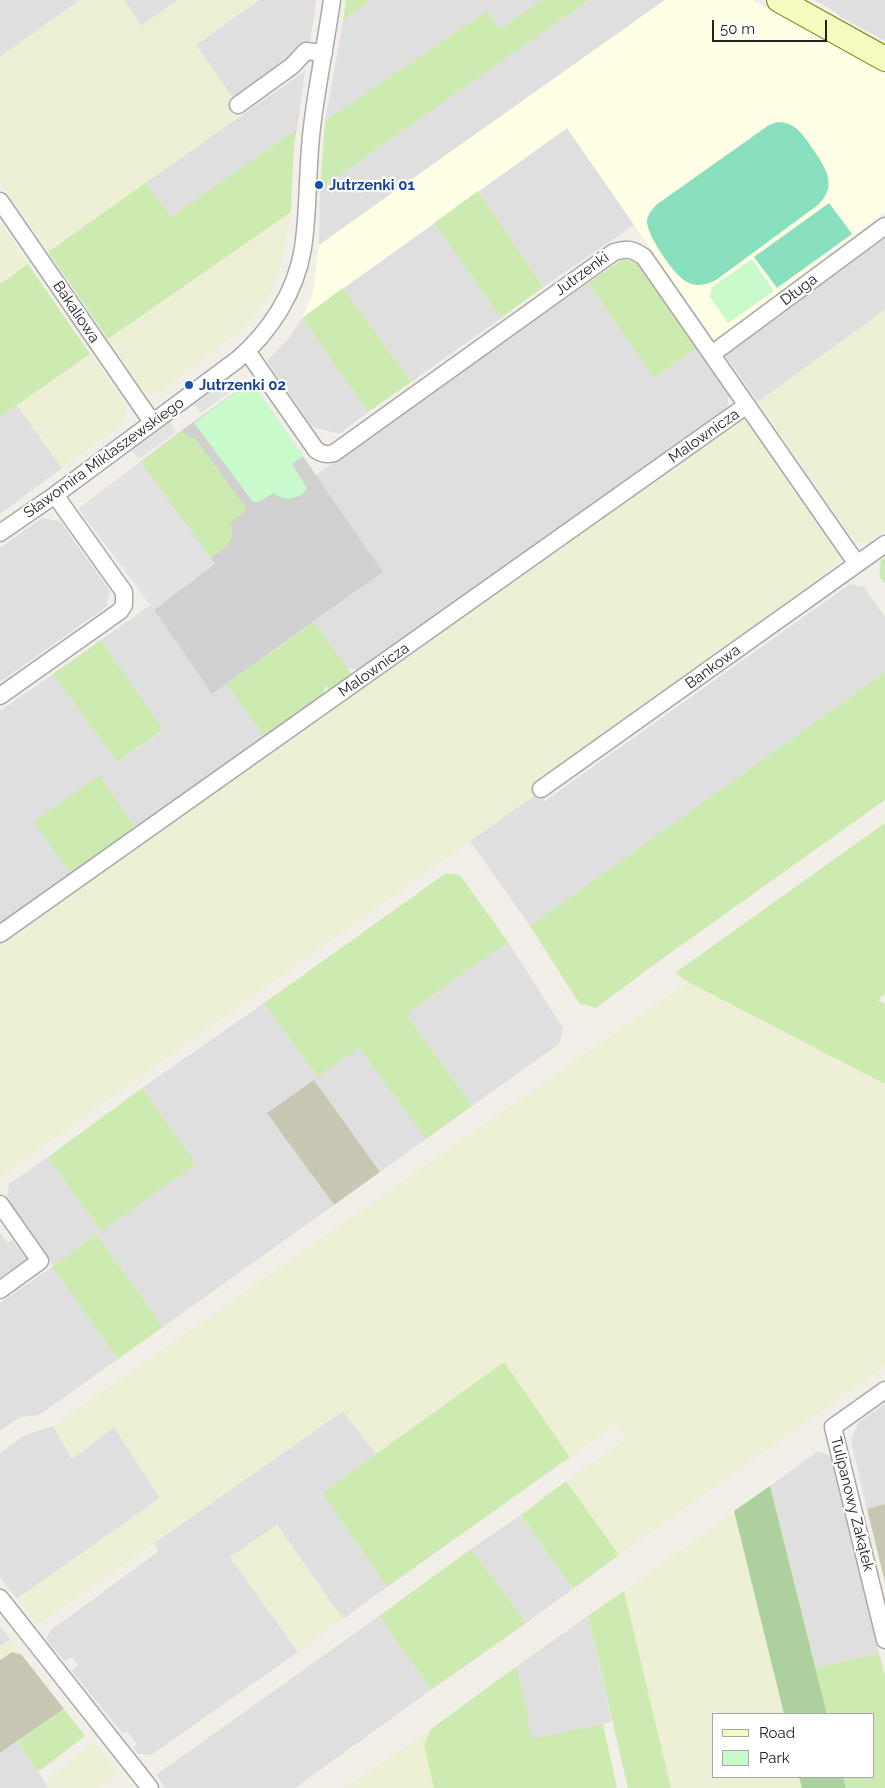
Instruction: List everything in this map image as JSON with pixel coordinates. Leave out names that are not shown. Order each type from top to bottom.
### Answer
[{"type":"street","name":"Sławomira Miklaszewskiego","points":[[0,534],[247,351],[282,307],[291,289],[300,262],[305,231],[312,130],[332,0]]},
{"type":"street","points":[[779,0],[885,59]]},
{"type":"street","points":[[238,105],[292,66],[306,51],[324,53]]},
{"type":"street","name":"Bakaliowa","points":[[0,201],[152,422]]},
{"type":"street","name":"Długa","points":[[712,354],[885,226]]},
{"type":"street","name":"Jutrzenki","points":[[247,351],[316,450],[327,455],[334,453],[614,252],[626,248],[636,251],[644,257],[857,564]]},
{"type":"street","name":"Malownicza","points":[[0,934],[747,405]]},
{"type":"street","points":[[0,696],[120,611],[124,605],[124,592],[55,495]]},
{"type":"street","name":"Bankowa","points":[[541,789],[885,544]]},
{"type":"street","points":[[0,1204],[40,1261],[0,1290]]},
{"type":"street","name":"Tulipanowy Zakątek","points":[[885,1390],[833,1427],[885,1640]]},
{"type":"street","points":[[0,1598],[150,1788]]},
{"type":"shaded area","points":[[0,0],[80,0],[0,57]]},
{"type":"shaded area","points":[[80,0],[124,0],[141,26],[178,0],[259,0],[196,45],[244,113],[48,252],[0,182],[0,57]]},
{"type":"shaded area","points":[[124,0],[178,0],[141,26]]},
{"type":"shaded area","points":[[259,0],[316,0],[310,43],[292,59],[233,99],[195,45]]},
{"type":"shaded area","points":[[371,0],[542,0],[500,29],[487,11],[325,121],[343,21]]},
{"type":"shaded area","points":[[589,0],[665,0],[319,245],[320,189]]},
{"type":"shaded area","points":[[665,0],[752,0],[885,74],[885,212],[714,340],[567,128],[302,318],[311,299],[319,245]]},
{"type":"shaded area","points":[[815,0],[885,0],[885,41],[843,18]]},
{"type":"shaded area","points":[[305,71],[297,129],[170,218],[145,183]]},
{"type":"shaded area","points":[[567,128],[634,225],[543,287],[478,191]]},
{"type":"shaded area","points":[[291,212],[280,267],[270,293],[256,314],[240,330],[159,394],[144,392],[108,339]]},
{"type":"shaded area","points":[[0,222],[28,264],[0,284]]},
{"type":"shaded area","points":[[434,223],[501,318],[411,382],[343,288]]},
{"type":"shaded area","points":[[885,235],[885,310],[758,402],[724,354]]},
{"type":"shaded area","points":[[588,283],[654,378],[697,348],[729,394],[727,411],[366,670],[347,668],[314,622],[383,572],[316,475]]},
{"type":"shaded area","points":[[885,310],[885,530],[869,542],[854,541],[758,402]]},
{"type":"shaded area","points":[[302,318],[368,412],[339,434],[312,427],[267,361],[289,338]]},
{"type":"shaded area","points":[[90,354],[127,405],[123,425],[62,468],[17,405]]},
{"type":"shaded area","points":[[228,376],[228,381],[234,389],[201,413],[191,403]]},
{"type":"shaded area","points":[[251,381],[383,572],[212,694],[151,605],[79,509],[182,430]]},
{"type":"shaded area","points":[[17,405],[62,468],[0,514],[0,417]]},
{"type":"shaded area","points":[[744,417],[838,549],[836,566],[534,785],[539,792],[0,1177],[0,942]]},
{"type":"shaded area","points":[[170,419],[176,432],[139,459],[133,451],[128,449]]},
{"type":"shaded area","points":[[141,462],[215,564],[154,610],[79,509]]},
{"type":"shaded area","points":[[42,518],[60,521],[110,591],[106,607],[0,682],[0,548]]},
{"type":"shaded area","points":[[850,584],[864,587],[885,617],[885,672],[530,926],[470,841],[539,792],[545,801]]},
{"type":"shaded area","points":[[151,605],[212,694],[226,684],[266,739],[137,830],[34,822],[73,876],[0,927],[0,711],[53,674],[117,762],[163,731],[101,640]]},
{"type":"shaded area","points":[[508,942],[563,1028],[559,1044],[472,1106],[406,1014]]},
{"type":"shaded area","points":[[688,982],[885,1084],[885,1366],[619,1555],[566,1481],[626,1439],[616,1424],[570,1457],[504,1363],[376,1454],[343,1411],[36,1626],[17,1599],[160,1498],[114,1427],[72,1459],[53,1426]]},
{"type":"shaded area","points":[[264,1003],[318,1077],[359,1048],[426,1139],[380,1172],[314,1080],[268,1113],[334,1205],[163,1327],[96,1234],[53,1266],[7,1199],[9,1184],[48,1157],[101,1231],[195,1164],[142,1088]]},
{"type":"shaded area","points":[[314,1080],[380,1172],[334,1205],[267,1113]]},
{"type":"shaded area","points":[[0,1233],[7,1243],[12,1240],[27,1259],[0,1278]]},
{"type":"shaded area","points":[[52,1267],[118,1359],[39,1415],[20,1417],[0,1431],[0,1303]]},
{"type":"shaded area","points":[[885,1404],[885,1504],[867,1509],[851,1441],[858,1423]]},
{"type":"shaded area","points":[[343,1411],[376,1454],[322,1493],[387,1587],[343,1619],[277,1525],[230,1557],[298,1652],[151,1755],[138,1754],[133,1747],[137,1744],[127,1731],[123,1734],[71,1670],[78,1665],[72,1657],[64,1661],[46,1639],[50,1631],[159,1551],[154,1543]]},
{"type":"shaded area","points":[[53,1426],[72,1459],[114,1427],[160,1498],[17,1599],[0,1577],[0,1453],[25,1435]]},
{"type":"shaded area","points":[[818,1451],[831,1456],[879,1653],[816,1668],[770,1486]]},
{"type":"shaded area","points":[[885,1504],[885,1582],[867,1509]]},
{"type":"shaded area","points":[[734,1512],[784,1713],[712,1713],[712,1778],[799,1778],[802,1788],[671,1788],[624,1591]]},
{"type":"shaded area","points":[[521,1515],[573,1589],[526,1623],[471,1549]]},
{"type":"shaded area","points":[[277,1525],[343,1619],[298,1652],[230,1557]]},
{"type":"shaded area","points":[[379,1616],[431,1690],[295,1788],[166,1788],[156,1775]]},
{"type":"shaded area","points":[[588,1616],[612,1722],[532,1740],[517,1666]]},
{"type":"shaded area","points":[[0,1626],[10,1639],[0,1646]]},
{"type":"shaded area","points":[[10,1639],[21,1654],[11,1652],[0,1660],[0,1646]]},
{"type":"shaded area","points":[[12,1652],[21,1654],[64,1709],[0,1753],[0,1660]]},
{"type":"shaded area","points":[[431,1729],[424,1745],[434,1788],[345,1788]]},
{"type":"shaded area","points":[[17,1742],[49,1788],[0,1788],[0,1753]]},
{"type":"shaded area","points":[[94,1742],[114,1767],[117,1775],[98,1788],[49,1788],[44,1782]]},
{"type":"green space","points":[[346,0],[371,0],[343,21]]},
{"type":"green space","points":[[542,0],[589,0],[320,189],[325,121],[487,11],[500,29]]},
{"type":"green space","points":[[777,122],[789,124],[798,130],[818,156],[826,170],[829,184],[824,198],[818,205],[716,280],[702,285],[687,282],[669,264],[656,245],[648,228],[647,219],[649,215],[656,205],[769,125]]},
{"type":"green space","points":[[297,129],[294,144],[291,212],[108,339],[48,252],[145,183],[171,217]]},
{"type":"green space","points":[[478,191],[543,287],[501,318],[434,223]]},
{"type":"green space","points":[[829,203],[852,234],[777,288],[754,257]]},
{"type":"green space","points":[[752,259],[774,291],[728,323],[710,297],[712,287]]},
{"type":"green space","points":[[621,260],[632,260],[641,266],[697,348],[654,378],[588,283]]},
{"type":"green space","points":[[28,264],[90,354],[0,417],[0,284]]},
{"type":"green space","points":[[343,288],[411,382],[368,412],[302,318]]},
{"type":"green space","points":[[251,381],[303,456],[292,464],[307,488],[296,497],[286,498],[273,493],[259,502],[253,502],[194,423]]},
{"type":"green space","points":[[182,430],[189,438],[195,438],[246,508],[246,511],[231,522],[231,540],[221,551],[210,558],[141,462]]},
{"type":"green space","points":[[885,558],[885,584],[879,576],[881,560]]},
{"type":"green space","points":[[314,622],[354,677],[331,693],[325,685],[322,700],[266,739],[226,684]]},
{"type":"green space","points":[[101,640],[163,730],[117,762],[53,674]]},
{"type":"green space","points":[[885,672],[885,800],[596,1008],[579,1003],[530,926]]},
{"type":"green space","points":[[99,776],[137,830],[73,876],[33,822]]},
{"type":"green space","points":[[885,823],[885,994],[878,1000],[885,1004],[885,1084],[688,982],[675,973]]},
{"type":"green space","points":[[446,873],[460,875],[508,942],[406,1014],[472,1106],[426,1139],[359,1048],[318,1077],[264,1003]]},
{"type":"green space","points":[[142,1088],[196,1164],[101,1231],[48,1157]]},
{"type":"green space","points":[[96,1234],[163,1327],[118,1359],[52,1267]]},
{"type":"green space","points":[[504,1362],[570,1457],[387,1587],[322,1493]]},
{"type":"green space","points":[[566,1481],[619,1555],[573,1589],[521,1515]]},
{"type":"green space","points":[[770,1486],[827,1713],[784,1713],[734,1511]]},
{"type":"green space","points":[[471,1549],[526,1623],[431,1690],[379,1616]]},
{"type":"green space","points":[[624,1591],[671,1788],[628,1788],[588,1616]]},
{"type":"green space","points":[[879,1653],[885,1676],[885,1788],[846,1788],[843,1778],[875,1778],[875,1713],[827,1713],[816,1668]]},
{"type":"green space","points":[[517,1666],[532,1739],[603,1724],[617,1788],[434,1788],[424,1745],[431,1729]]},
{"type":"green space","points":[[64,1709],[85,1736],[38,1772],[17,1742]]},
{"type":"green space","points":[[799,1778],[843,1778],[846,1788],[802,1788]]},
{"type":"place","name":"Jutrzenki 01","points":[[319,185]]},
{"type":"place","name":"Jutrzenki 02","points":[[189,385]]}]
